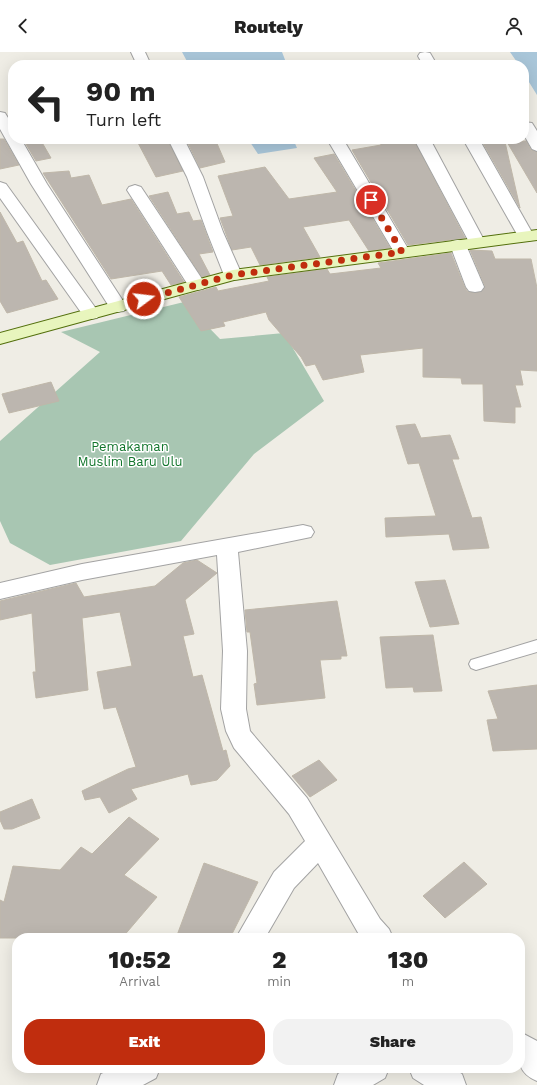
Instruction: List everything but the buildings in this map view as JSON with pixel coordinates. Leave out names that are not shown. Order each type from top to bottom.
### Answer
[{"type":"main road","points":[[0,339],[233,275],[531,235]]},
{"type":"street","points":[[0,116],[8,130]]},
{"type":"street","points":[[529,130],[537,146]]},
{"type":"street","points":[[16,144],[39,184],[118,307]]},
{"type":"street","points":[[178,144],[195,177],[215,232],[233,275]]},
{"type":"street","points":[[338,144],[402,252]]},
{"type":"street","points":[[425,144],[477,242]]},
{"type":"street","points":[[474,144],[531,235]]},
{"type":"street","points":[[0,187],[91,314]]},
{"type":"street","points":[[135,190],[196,285]]},
{"type":"street","points":[[458,245],[475,287]]},
{"type":"street","points":[[0,591],[82,572],[303,532]]},
{"type":"street","points":[[227,546],[233,601],[235,652],[233,714],[236,730],[243,741],[298,806],[370,928],[374,933]]},
{"type":"street","points":[[253,933],[284,880],[320,842]]},
{"type":"street","points":[[525,1051],[530,1055],[537,1066]]},
{"type":"street","points":[[112,1085],[135,1073]]},
{"type":"street","points":[[349,1085],[364,1073]]},
{"type":"street","points":[[432,1073],[451,1085]]},
{"type":"lane","points":[[476,664],[537,646]]},
{"type":"green space","name":"Pemakaman Muslim Baru Ulu","points":[[184,302],[220,339],[284,333],[324,401],[254,454],[181,541],[50,565],[10,543],[0,521],[0,441],[100,352],[61,332]]},
{"type":"water","points":[[182,52],[282,52],[285,60],[186,60]]},
{"type":"water","points":[[510,52],[537,52],[537,95],[529,82],[529,60],[516,60]]},
{"type":"water","points":[[251,144],[295,144],[297,148],[258,154]]},
{"type":"route","points":[[144,299],[233,275],[402,252],[371,200]]}]
